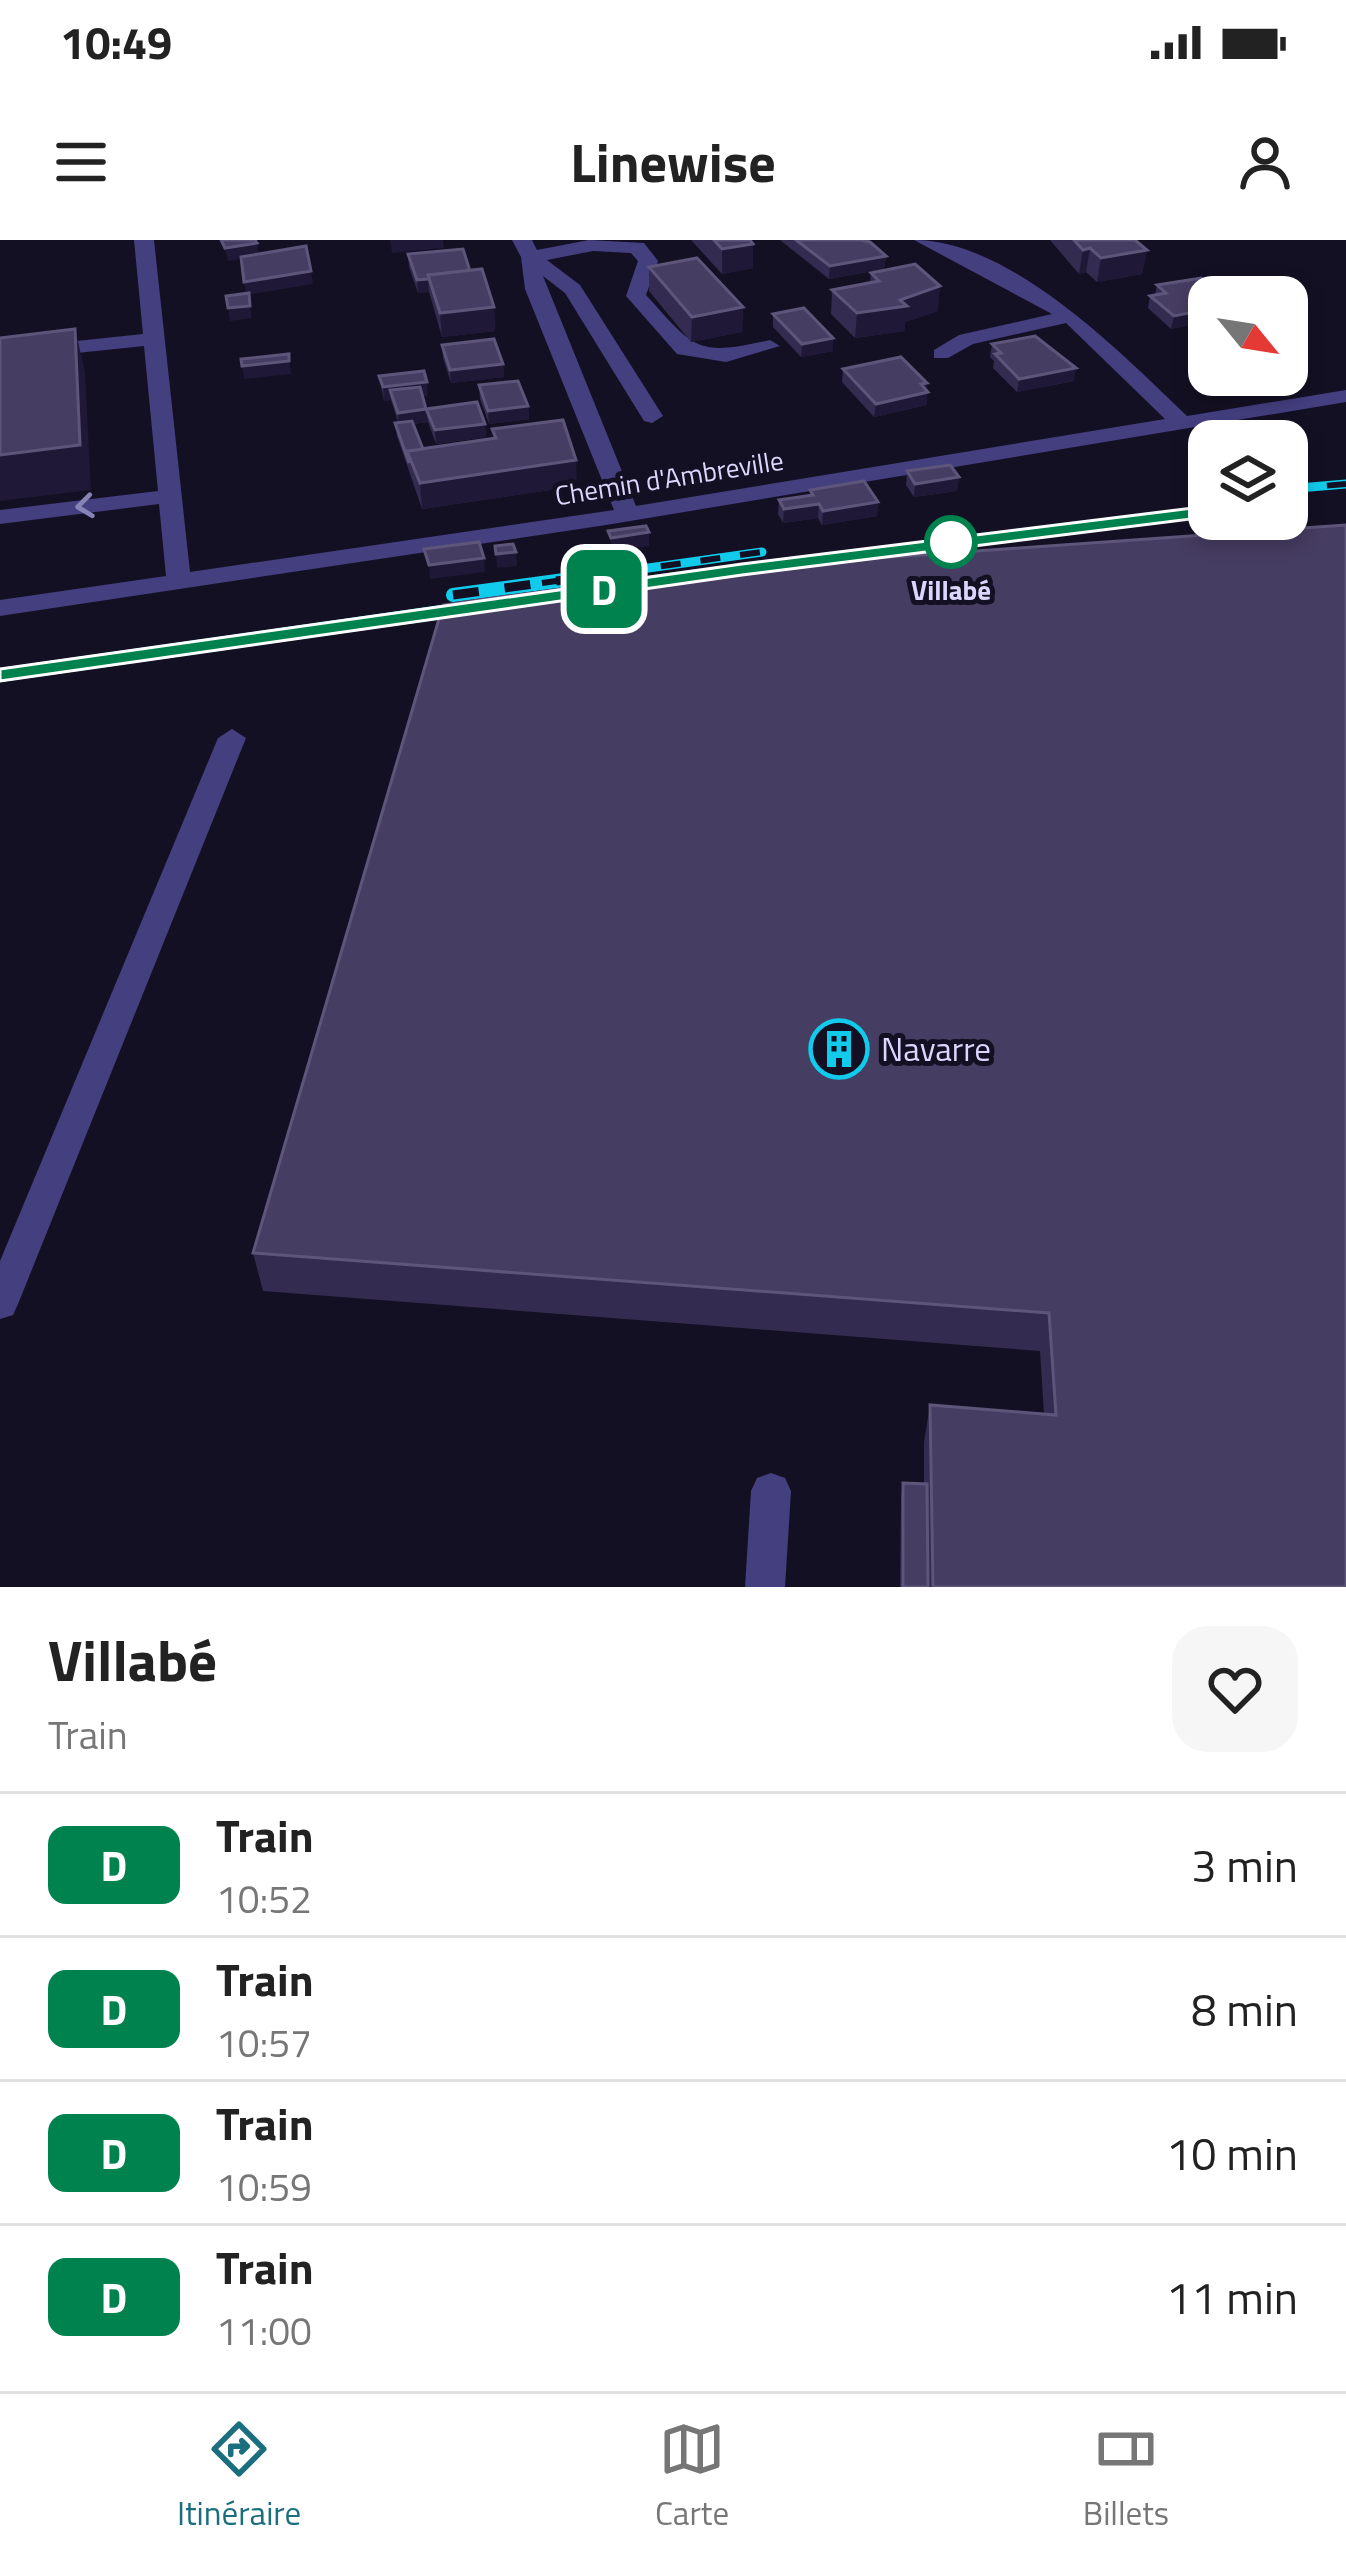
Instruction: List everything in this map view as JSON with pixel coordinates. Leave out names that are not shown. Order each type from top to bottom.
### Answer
[{"type":"street","points":[[144,240],[179,585]]},
{"type":"street","points":[[924,240],[1004,276],[1070,316],[1184,425]]},
{"type":"street","points":[[527,249],[637,247],[648,260],[636,296],[685,350],[726,356],[770,346]]},
{"type":"street","points":[[527,249],[573,289],[652,416]]},
{"type":"street","points":[[527,249],[535,289],[628,514]]},
{"type":"street","points":[[941,354],[966,339],[1070,316]]},
{"type":"street","points":[[0,355],[153,339]]},
{"type":"street","name":"Chemin d'Ambreville","points":[[0,608],[179,585],[1346,396]]},
{"type":"street","points":[[0,517],[170,496]]},
{"type":"street","points":[[0,1304],[232,738]]},
{"type":"street","points":[[765,1587],[771,1491]]},
{"type":"building","points":[[221,240],[255,240],[257,243],[225,248]]},
{"type":"building","points":[[714,240],[750,240],[753,244],[722,249]]},
{"type":"building","points":[[796,240],[861,240],[886,256],[830,266]]},
{"type":"building","points":[[1074,240],[1135,240],[1147,250],[1101,258]]},
{"type":"building","points":[[306,246],[311,271],[244,282],[241,257]]},
{"type":"building","points":[[463,249],[470,271],[417,280],[408,254]]},
{"type":"building","points":[[697,258],[743,307],[692,317],[649,267]]},
{"type":"building","points":[[915,264],[940,286],[900,300],[907,306],[857,313],[832,290],[879,281],[871,273]]},
{"type":"building","points":[[482,269],[494,307],[440,313],[428,275]]},
{"type":"building","points":[[1188,280],[1188,313],[1174,316],[1150,296],[1166,293],[1157,285]]},
{"type":"building","points":[[249,293],[250,306],[228,308],[226,296]]},
{"type":"building","points":[[804,308],[833,338],[802,344],[773,314]]},
{"type":"building","points":[[75,329],[80,445],[0,455],[0,338]]},
{"type":"building","points":[[1035,336],[1076,368],[1019,379],[995,354],[1001,353],[992,344]]},
{"type":"building","points":[[494,339],[503,364],[450,370],[442,345]]},
{"type":"building","points":[[289,354],[289,361],[242,366],[241,359]]},
{"type":"building","points":[[901,357],[927,383],[921,384],[928,392],[876,404],[843,369]]},
{"type":"building","points":[[424,371],[427,382],[383,387],[379,376]]},
{"type":"building","points":[[518,381],[528,406],[488,411],[479,385]]},
{"type":"building","points":[[420,387],[426,409],[398,413],[390,390]]},
{"type":"building","points":[[477,402],[485,424],[435,430],[426,409]]},
{"type":"building","points":[[563,420],[576,460],[420,483],[407,451],[496,438],[492,429]]},
{"type":"building","points":[[412,421],[423,449],[407,451],[409,463],[395,423]]},
{"type":"building","points":[[950,465],[959,477],[915,484],[907,471]]},
{"type":"building","points":[[864,481],[878,502],[823,511],[819,504],[784,509],[779,500],[813,495],[810,490]]},
{"type":"building","name":"Navarre","points":[[1346,525],[1346,1587],[933,1587],[930,1405],[1056,1415],[1049,1313],[253,1253],[443,605],[693,571],[1188,536],[1188,540],[1308,540],[1308,528]]},
{"type":"building","points":[[646,526],[649,532],[611,538],[608,531]]},
{"type":"building","points":[[479,542],[484,558],[429,565],[424,549]]},
{"type":"building","points":[[513,544],[516,552],[496,554],[495,546]]},
{"type":"building","points":[[903,1483],[927,1484],[928,1587],[903,1587]]},
{"type":"railway","points":[[1308,487],[1346,484]]},
{"type":"railway","points":[[745,569],[1188,515]]},
{"type":"railway","points":[[547,582],[762,552]]},
{"type":"railway","points":[[547,582],[564,580]]},
{"type":"railway","points":[[453,595],[547,582]]},
{"type":"railway","points":[[542,583],[547,582]]},
{"type":"railway","points":[[0,675],[477,607]]},
{"type":"train","name":"D","points":[[0,675],[742,569],[1188,514]]},
{"type":"place","name":"Villabé","points":[[951,542]]},
{"type":"place","name":"Navarre","points":[[839,1049]]}]
